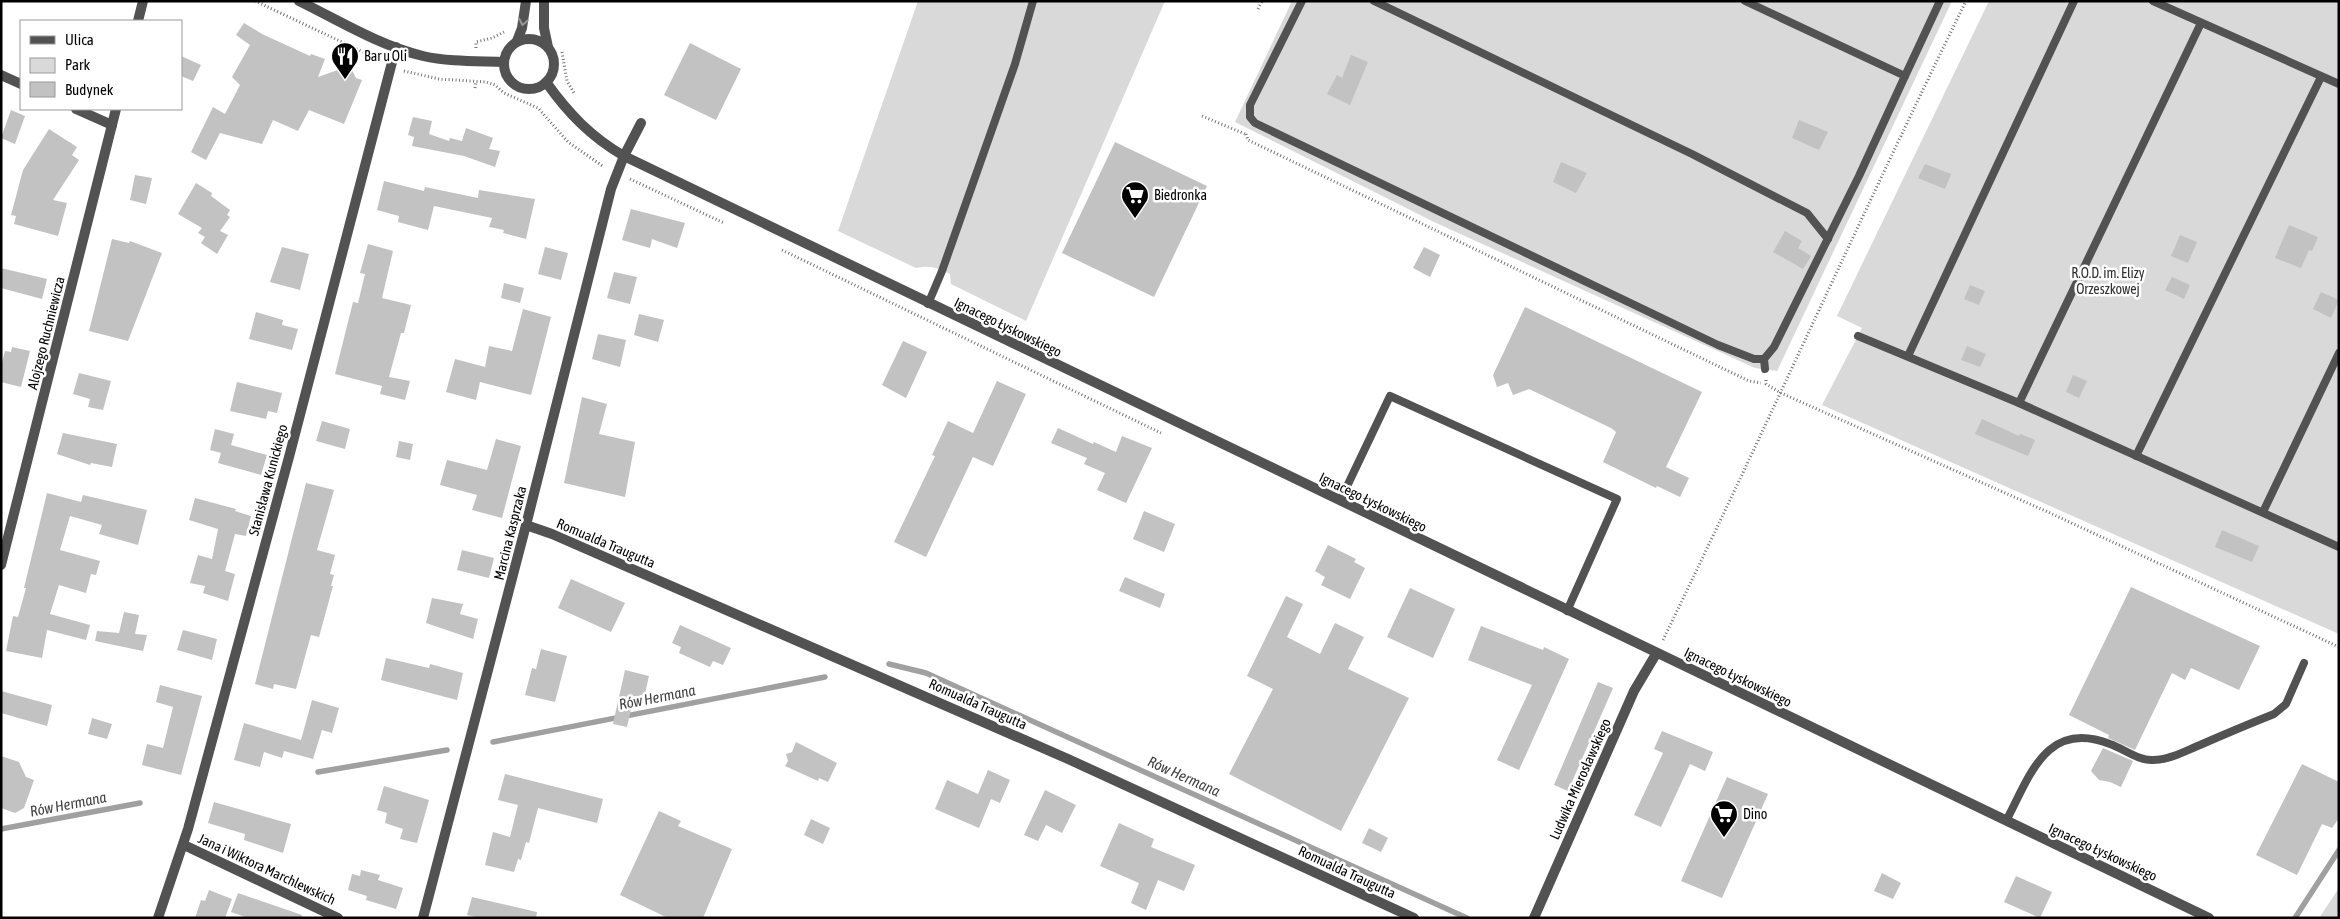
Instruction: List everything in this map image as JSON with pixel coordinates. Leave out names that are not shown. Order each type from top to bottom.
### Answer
[{"type":"street","points":[[138,20],[144,1]]},
{"type":"street","points":[[299,1],[396,47],[441,59],[504,62]]},
{"type":"street","points":[[526,1],[522,28],[517,41],[510,47],[504,62],[509,78],[515,84],[531,89],[546,82],[554,69],[552,53],[548,47],[544,28],[544,4]]},
{"type":"street","points":[[517,41],[534,39],[548,47]]},
{"type":"street","name":"Stanisława Kunickiego","points":[[158,918],[184,845],[289,457],[396,47]]},
{"type":"street","points":[[1,75],[20,84]]},
{"type":"street","name":"Ignacego Łyskowskiego","points":[[546,82],[562,106],[588,133],[624,156],[1656,654],[2209,918]]},
{"type":"street","points":[[78,110],[112,125]]},
{"type":"street","name":"Alojzego Ruchniewicza","points":[[1,564],[116,110]]},
{"type":"street","name":"Marcina Kasprzaka","points":[[423,918],[526,525],[611,189],[624,156],[641,123]]},
{"type":"street","name":"Romualda Traugutta","points":[[526,525],[552,534],[1068,759],[1414,918]]},
{"type":"street","name":"Ludwika Mierosławskiego","points":[[1534,918],[1634,692],[1656,654]]},
{"type":"street","name":"Jana i Wiktora Marchlewskich","points":[[184,845],[338,918]]},
{"type":"lane","points":[[928,304],[942,271],[1015,64],[1034,1]]},
{"type":"lane","points":[[1302,1],[1250,105],[1250,117],[1255,123],[1710,341],[1754,360],[1764,359],[1774,347],[1828,239],[1940,1]]},
{"type":"lane","points":[[1374,1],[1692,154],[1806,213],[1828,239]]},
{"type":"lane","points":[[1745,1],[1905,76]]},
{"type":"lane","points":[[1908,356],[2074,1]]},
{"type":"lane","points":[[2153,1],[2339,84]]},
{"type":"lane","points":[[2019,403],[2201,23]]},
{"type":"lane","points":[[2136,456],[2321,76]]},
{"type":"lane","points":[[1858,336],[2019,403],[2339,547]]},
{"type":"lane","points":[[2263,512],[2339,353]]},
{"type":"lane","points":[[1764,359],[1765,369]]},
{"type":"lane","points":[[1340,501],[1390,396],[1617,499],[1567,610]]},
{"type":"lane","points":[[2006,821],[2041,756],[2062,742],[2084,738],[2097,740],[2144,759],[2154,760],[2173,756],[2274,714],[2286,704],[2304,664]]},
{"type":"path","points":[[255,1],[382,61]]},
{"type":"path","points":[[1258,9],[1262,1]]},
{"type":"path","points":[[1656,654],[1781,393],[1907,121],[1966,1]]},
{"type":"path","points":[[476,48],[476,42],[503,33],[507,28]]},
{"type":"path","points":[[402,70],[439,79],[476,81],[495,85],[504,93],[538,108],[568,142],[604,167]]},
{"type":"path","points":[[475,88],[476,75]]},
{"type":"path","points":[[1202,116],[1246,134]]},
{"type":"path","points":[[1248,140],[1749,381],[1766,384],[1781,393],[2050,513],[2339,647]]},
{"type":"path","points":[[629,178],[731,226]]},
{"type":"path","points":[[781,250],[895,306]]},
{"type":"path","points":[[1765,369],[1766,384]]},
{"type":"green space","points":[[918,1],[1165,1],[1026,321],[951,284],[950,274],[934,268],[916,268],[838,231]]},
{"type":"green space","points":[[1292,1],[1952,1],[1777,371],[1755,368],[1434,222],[1235,122]]},
{"type":"green space","name":"R.O.D. im. Elizy Orzeszkowej","points":[[1989,1],[2339,1],[2339,634],[1822,405],[1862,328],[1837,316]]},
{"type":"green space","points":[[2339,888],[2339,918],[2319,918]]},
{"type":"building","points":[[244,23],[262,34],[310,56],[311,54],[325,59],[318,77],[346,67],[352,70],[356,78],[362,80],[344,124],[309,110],[298,131],[273,120],[262,144],[220,133],[206,160],[191,152],[213,107],[225,114],[240,85],[232,77],[250,45],[236,35]]},
{"type":"building","points":[[690,43],[741,69],[716,120],[664,95]]},
{"type":"building","points":[[1351,55],[1368,62],[1350,105],[1327,94],[1337,75],[1342,78]]},
{"type":"building","points":[[182,56],[201,65],[193,81],[182,76]]},
{"type":"building","points":[[11,110],[25,116],[15,144],[1,138]]},
{"type":"building","points":[[413,117],[432,121],[429,134],[449,141],[450,138],[462,141],[466,128],[493,138],[489,149],[500,151],[495,167],[464,156],[412,146],[414,137],[408,135]]},
{"type":"building","points":[[1799,120],[1828,132],[1819,150],[1792,138]]},
{"type":"building","points":[[49,129],[77,147],[72,155],[79,160],[53,200],[67,203],[58,236],[14,224],[16,216],[11,215],[23,170]]},
{"type":"building","name":"Biedronka","points":[[1115,142],[1207,186],[1154,297],[1062,253]]},
{"type":"building","points":[[1561,162],[1587,173],[1576,193],[1553,182]]},
{"type":"building","points":[[1925,164],[1951,174],[1945,189],[1918,178]]},
{"type":"building","points":[[135,175],[152,178],[146,204],[130,200]]},
{"type":"building","points":[[384,181],[424,191],[425,187],[478,198],[479,190],[535,199],[526,239],[503,233],[504,230],[489,227],[492,218],[434,206],[428,230],[398,222],[399,216],[377,210]]},
{"type":"building","points":[[196,183],[212,193],[211,196],[230,210],[227,215],[230,217],[220,231],[228,235],[217,254],[201,243],[205,237],[198,233],[202,228],[178,214]]},
{"type":"building","points":[[631,209],[685,223],[677,248],[652,239],[650,248],[622,240]]},
{"type":"building","points":[[2289,225],[2318,237],[2312,251],[2309,250],[2301,268],[2275,258]]},
{"type":"building","points":[[1785,231],[1802,241],[1798,248],[1811,256],[1803,269],[1773,252]]},
{"type":"building","points":[[2180,235],[2197,242],[2188,263],[2171,256]]},
{"type":"building","points":[[112,239],[129,243],[130,241],[162,253],[128,341],[89,331]]},
{"type":"building","points":[[368,244],[393,251],[382,298],[411,305],[389,377],[410,381],[405,400],[380,394],[382,386],[335,374],[353,302],[358,303],[365,274],[360,273]]},
{"type":"building","points":[[282,247],[309,254],[300,290],[270,282]]},
{"type":"building","points":[[545,247],[568,253],[561,280],[538,274]]},
{"type":"building","points":[[1424,247],[1440,255],[1430,277],[1413,268]]},
{"type":"building","points":[[1,268],[47,279],[42,299],[1,288]]},
{"type":"building","points":[[614,272],[637,277],[630,304],[607,298]]},
{"type":"building","points":[[2172,277],[2190,285],[2184,299],[2165,290]]},
{"type":"building","points":[[504,283],[524,288],[520,303],[501,298]]},
{"type":"building","points":[[1970,285],[1985,291],[1979,305],[1964,299]]},
{"type":"building","points":[[2321,292],[2339,300],[2331,318],[2313,309]]},
{"type":"building","points":[[1525,307],[1702,392],[1666,467],[1689,478],[1680,497],[1657,486],[1656,488],[1603,462],[1616,432],[1611,428],[1529,389],[1513,395],[1508,383],[1497,387],[1493,375]]},
{"type":"building","points":[[523,309],[551,317],[531,395],[480,382],[476,400],[446,392],[455,359],[485,367],[489,346],[512,351]]},
{"type":"building","points":[[256,312],[283,320],[282,325],[298,329],[292,350],[249,339]]},
{"type":"building","points":[[639,314],[664,320],[658,342],[634,335]]},
{"type":"building","points":[[598,334],[626,340],[620,367],[592,359]]},
{"type":"building","points":[[903,341],[927,352],[906,398],[882,385]]},
{"type":"building","points":[[1967,346],[1986,354],[1980,367],[1961,360]]},
{"type":"building","points":[[12,347],[30,351],[21,387],[1,382],[1,366],[5,351],[11,352]]},
{"type":"building","points":[[79,373],[111,381],[103,410],[88,407],[90,399],[73,394]]},
{"type":"building","points":[[2073,375],[2087,381],[2079,398],[2066,392]]},
{"type":"building","points":[[997,381],[1026,394],[993,466],[973,457],[926,557],[894,542],[935,456],[932,455],[948,421],[973,433]]},
{"type":"building","points":[[237,382],[282,393],[277,413],[268,411],[266,419],[230,411]]},
{"type":"building","points":[[582,397],[607,404],[599,434],[635,442],[625,497],[564,483]]},
{"type":"building","points":[[1982,419],[2019,436],[2020,434],[2035,440],[2028,456],[1975,434]]},
{"type":"building","points":[[322,421],[350,429],[345,449],[316,441]]},
{"type":"building","points":[[1058,428],[1116,452],[1122,436],[1152,448],[1126,503],[1097,490],[1105,473],[1084,464],[1087,458],[1051,443]]},
{"type":"building","points":[[215,429],[234,434],[231,445],[267,455],[261,475],[218,463],[221,453],[210,450]]},
{"type":"building","points":[[63,433],[117,444],[112,467],[91,463],[90,465],[57,454]]},
{"type":"building","points":[[496,439],[521,446],[502,518],[472,510],[477,495],[440,485],[447,460],[487,470]]},
{"type":"building","points":[[399,441],[413,444],[410,460],[396,457]]},
{"type":"building","points":[[306,483],[334,490],[317,550],[335,555],[330,574],[334,575],[331,586],[333,586],[319,637],[311,635],[296,689],[274,684],[273,689],[255,684]]},
{"type":"building","points":[[47,493],[81,502],[83,495],[147,510],[138,545],[99,534],[102,525],[70,516],[60,550],[100,561],[96,575],[91,574],[86,593],[59,585],[50,614],[90,625],[86,640],[47,630],[42,658],[6,651],[13,616],[18,617],[26,588],[24,588]]},
{"type":"building","points":[[195,498],[236,509],[235,511],[251,516],[246,536],[235,534],[225,571],[235,574],[228,601],[203,593],[205,586],[190,583],[198,555],[212,559],[218,529],[189,520]]},
{"type":"building","points":[[1144,511],[1175,524],[1164,552],[1133,539]]},
{"type":"building","points":[[2222,530],[2259,546],[2252,562],[2215,547]]},
{"type":"building","points":[[1328,545],[1356,559],[1354,562],[1365,568],[1350,599],[1321,585],[1325,577],[1315,571]]},
{"type":"building","points":[[462,550],[494,558],[489,578],[457,570]]},
{"type":"building","points":[[1125,577],[1165,594],[1160,608],[1119,591]]},
{"type":"building","points":[[571,579],[625,603],[611,632],[558,608]]},
{"type":"building","points":[[2131,587],[2260,646],[2239,690],[2191,668],[2185,680],[2172,673],[2135,750],[2108,738],[2109,735],[2069,715]]},
{"type":"building","points":[[1410,588],[1455,609],[1433,658],[1387,637]]},
{"type":"building","points":[[1286,596],[1303,604],[1287,637],[1320,654],[1335,623],[1364,637],[1348,669],[1409,698],[1341,831],[1229,774],[1273,689],[1247,676]]},
{"type":"building","points":[[432,598],[463,604],[460,614],[478,619],[473,639],[426,623]]},
{"type":"building","points":[[124,612],[139,615],[135,634],[147,635],[143,651],[95,641],[97,631],[119,633]]},
{"type":"building","points":[[680,625],[731,648],[723,665],[713,661],[710,667],[679,653],[681,647],[672,643]]},
{"type":"building","points":[[1481,626],[1543,650],[1544,647],[1569,659],[1519,770],[1497,760],[1532,685],[1468,660]]},
{"type":"building","points":[[183,630],[217,639],[212,660],[177,650]]},
{"type":"building","points":[[541,649],[567,656],[555,702],[525,695],[532,668],[536,669]]},
{"type":"building","points":[[386,658],[429,668],[430,664],[463,673],[457,700],[381,680]]},
{"type":"building","points":[[625,670],[649,676],[644,698],[634,696],[627,727],[613,724]]},
{"type":"building","points":[[1598,682],[1613,688],[1568,791],[1554,785]]},
{"type":"building","points":[[160,685],[202,696],[181,775],[142,765],[147,744],[163,748],[173,707],[156,702]]},
{"type":"building","points":[[1,691],[52,705],[47,726],[1,713]]},
{"type":"building","points":[[312,700],[339,708],[332,733],[322,730],[313,759],[284,751],[282,758],[264,752],[260,767],[234,760],[244,723],[301,740]]},
{"type":"building","points":[[92,718],[112,724],[107,739],[88,734]]},
{"type":"building","points":[[1662,731],[1713,752],[1705,771],[1690,764],[1661,827],[1634,815],[1663,753],[1654,749]]},
{"type":"building","points":[[796,742],[837,763],[828,782],[819,778],[818,781],[785,766],[788,761],[786,754],[792,752]]},
{"type":"building","points":[[2103,748],[2133,761],[2121,787],[2099,780],[2091,771]]},
{"type":"building","points":[[1,756],[19,762],[26,777],[34,780],[24,808],[15,813],[1,808]]},
{"type":"building","points":[[2302,764],[2339,782],[2339,818],[2332,828],[2322,824],[2297,875],[2256,855]]},
{"type":"building","points":[[988,770],[1010,780],[1000,803],[991,799],[979,828],[935,809],[947,780],[978,794]]},
{"type":"building","points":[[505,774],[603,799],[597,823],[538,808],[529,843],[526,842],[521,860],[518,859],[514,872],[485,865],[493,832],[510,837],[518,805],[498,800]]},
{"type":"building","name":"Dino","points":[[1727,777],[1768,794],[1722,898],[1681,881]]},
{"type":"building","points":[[384,786],[429,800],[417,843],[400,839],[403,829],[385,823],[387,813],[377,810]]},
{"type":"building","points":[[1045,790],[1076,805],[1062,833],[1046,825],[1038,841],[1024,835]]},
{"type":"building","points":[[214,802],[291,824],[283,853],[244,840],[245,834],[208,823]]},
{"type":"building","points":[[659,811],[681,821],[678,826],[732,849],[703,918],[668,918],[620,895]]},
{"type":"building","points":[[811,819],[830,828],[823,844],[804,835]]},
{"type":"building","points":[[1119,823],[1154,839],[1151,847],[1195,865],[1184,891],[1158,880],[1146,910],[1131,903],[1139,883],[1100,866]]},
{"type":"building","points":[[1369,828],[1388,838],[1381,852],[1362,843]]},
{"type":"building","points":[[361,870],[380,875],[378,880],[403,888],[396,909],[366,900],[367,896],[348,890],[352,874],[360,876]]},
{"type":"building","points":[[1882,873],[1901,883],[1893,899],[1874,891]]},
{"type":"building","points":[[2016,876],[2052,892],[2040,918],[2004,902]]},
{"type":"building","points":[[209,890],[232,899],[225,918],[195,918],[201,900],[205,901]]},
{"type":"building","points":[[238,893],[302,915],[301,918],[248,918],[231,912]]},
{"type":"building","points":[[472,897],[537,912],[536,918],[480,918],[467,915]]},
{"type":"waterway","name":"Rów Hermana","points":[[889,664],[926,673],[1467,918]]},
{"type":"waterway","name":"Rów Hermana","points":[[493,742],[825,677]]},
{"type":"waterway","name":"Rów Hermana","points":[[318,772],[447,750]]},
{"type":"waterway","name":"Rów Hermana","points":[[1,829],[140,803]]},
{"type":"waterway","points":[[2295,918],[2339,850]]},
{"type":"place","name":"Bar u Oli","points":[[345,80]]},
{"type":"place","name":"Biedronka","points":[[1135,219]]},
{"type":"place","name":"Dino","points":[[1724,838]]}]
